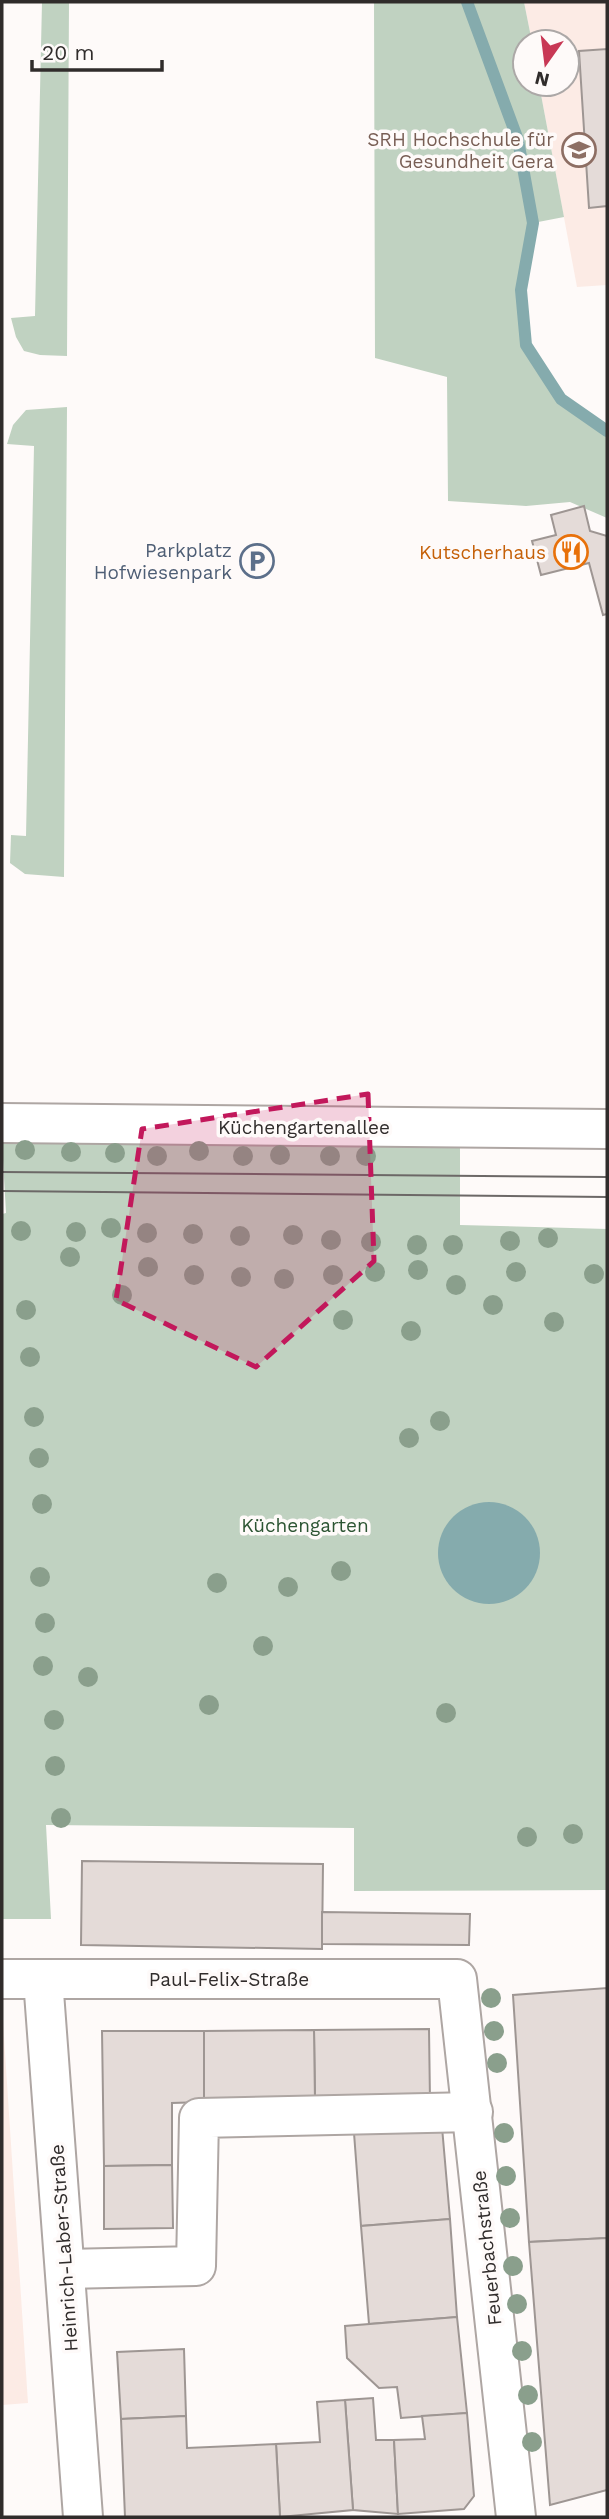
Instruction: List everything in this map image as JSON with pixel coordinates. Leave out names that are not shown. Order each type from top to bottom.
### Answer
[{"type":"street","name":"Küchengartenallee","points":[[2,1123],[607,1129]]},
{"type":"street","name":"Paul-Felix-Straße","points":[[2,1979],[457,1979]]},
{"type":"street","name":"Heinrich-Laber-Straße","points":[[43,1979],[83,2517]]},
{"type":"street","name":"Feuerbachstraße","points":[[457,1979],[516,2517]]},
{"type":"street","points":[[66,2269],[196,2266],[199,2118],[473,2112]]},
{"type":"highlighted area","points":[[368,1094],[374,1261],[256,1367],[116,1300],[142,1129]]},
{"type":"shaded area","name":"SRH Hochschule für Gesundheit Gera","points":[[524,2],[607,2],[607,285],[577,287],[542,98],[581,98],[581,28],[529,28]]},
{"type":"shaded area","points":[[2,2007],[28,2403],[2,2405]]},
{"type":"green space","points":[[42,2],[69,2],[67,356],[40,355],[24,351],[16,337],[11,318],[35,316]]},
{"type":"green space","points":[[374,2],[524,2],[529,28],[511,28],[511,98],[542,98],[564,217],[533,223],[521,290],[526,345],[561,399],[607,431],[607,518],[570,502],[526,506],[448,501],[447,377],[375,358]]},
{"type":"green space","points":[[67,407],[64,877],[25,874],[10,863],[11,835],[26,836],[34,446],[7,444],[13,425],[26,410]]},
{"type":"green space","name":"Küchengarten","points":[[2,1142],[460,1146],[460,1225],[607,1229],[607,1890],[354,1891],[354,1828],[46,1825],[51,1919],[2,1919],[2,1214],[6,1213]]},
{"type":"water","points":[[489,1502],[508,1506],[525,1517],[536,1534],[540,1553],[536,1572],[525,1589],[508,1600],[489,1604],[470,1600],[453,1589],[442,1572],[438,1553],[442,1534],[453,1517],[470,1506]]},
{"type":"building","points":[[607,49],[607,206],[589,208],[581,82],[581,51]]},
{"type":"building","name":"Kutscherhaus","points":[[584,506],[590,531],[607,536],[607,614],[603,615],[589,563],[541,575],[532,541],[556,535],[551,515]]},
{"type":"building","points":[[82,1861],[323,1864],[322,1949],[81,1945]]},
{"type":"building","points":[[322,1912],[470,1914],[469,1945],[322,1944]]},
{"type":"building","points":[[607,1988],[607,2238],[529,2242],[513,1995]]},
{"type":"building","points":[[429,2029],[430,2101],[315,2102],[314,2030]]},
{"type":"building","points":[[314,2030],[315,2102],[204,2102],[204,2031]]},
{"type":"building","points":[[102,2031],[204,2031],[204,2102],[172,2103],[172,2165],[104,2166]]},
{"type":"building","points":[[442,2127],[450,2219],[361,2226],[354,2133]]},
{"type":"building","points":[[172,2165],[173,2228],[104,2229],[104,2166]]},
{"type":"building","points":[[450,2219],[457,2317],[369,2324],[361,2226]]},
{"type":"building","points":[[607,2238],[607,2490],[550,2505],[529,2242]]},
{"type":"building","points":[[457,2317],[467,2413],[401,2418],[397,2387],[379,2388],[347,2358],[345,2326]]},
{"type":"building","points":[[184,2349],[186,2416],[121,2419],[117,2352]]},
{"type":"building","points":[[373,2398],[376,2440],[394,2440],[398,2514],[353,2510],[345,2400]]},
{"type":"building","points":[[345,2400],[353,2510],[280,2517],[276,2444],[320,2442],[317,2402]]},
{"type":"building","points":[[467,2413],[474,2496],[464,2509],[398,2514],[394,2440],[425,2439],[422,2416]]},
{"type":"building","points":[[186,2416],[187,2448],[276,2444],[280,2517],[125,2517],[121,2419]]},
{"type":"waterway","points":[[467,2],[518,140],[533,223],[521,290],[526,345],[561,399],[607,431]]},
{"type":"tram line","points":[[2,1172],[607,1177]]},
{"type":"tram line","points":[[2,1191],[607,1197]]},
{"type":"place","name":"SRH Hochschule für Gesundheit Gera","points":[[579,150]]},
{"type":"place","name":"Kutscherhaus","points":[[571,552]]},
{"type":"place","name":"Parkplatz Hofwiesenpark","points":[[257,561]]}]
